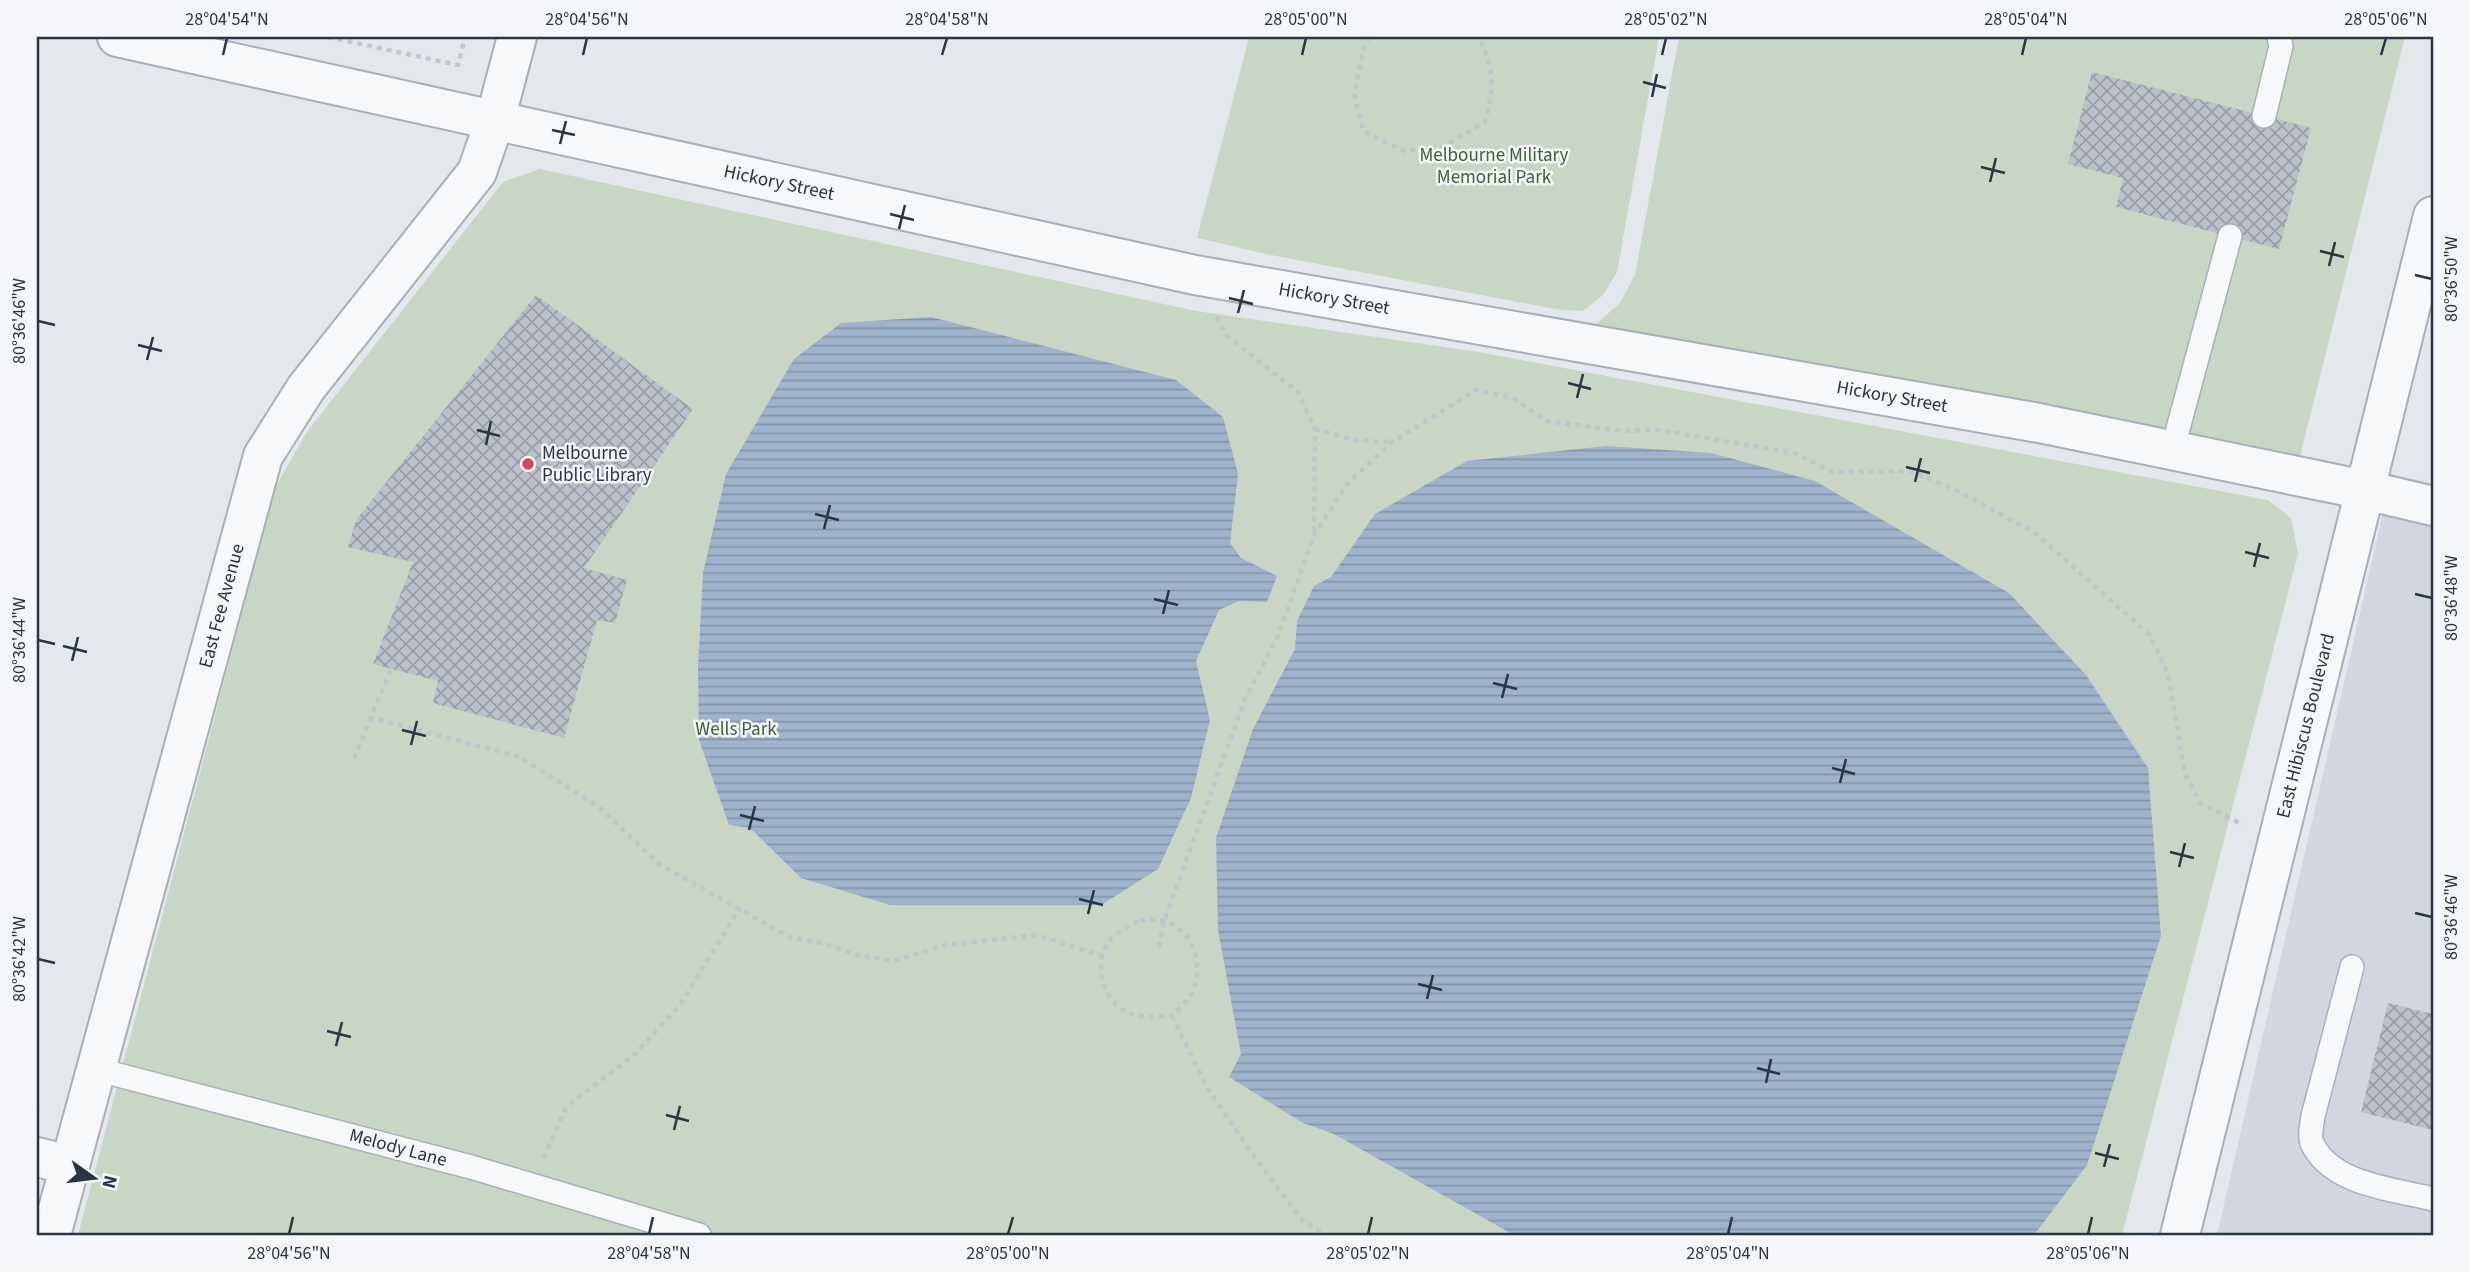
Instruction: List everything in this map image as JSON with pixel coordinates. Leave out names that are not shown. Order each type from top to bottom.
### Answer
[{"type":"street","name":"Hickory Street","points":[[117,37],[1195,275],[2026,421],[2433,506]]},
{"type":"street","name":"East Fee Avenue","points":[[51,1235],[53,1161],[95,1069],[263,456],[306,388],[477,172],[495,120],[517,37]]},
{"type":"street","name":"East Hibiscus Boulevard","points":[[2180,1235],[2433,216]]},
{"type":"lane","points":[[2264,116],[2281,46],[2278,37]]},
{"type":"lane","points":[[2172,450],[2230,236]]},
{"type":"lane","points":[[2352,967],[2313,1116],[2311,1141],[2327,1164],[2353,1179],[2433,1199]]},
{"type":"lane","name":"Melody Lane","points":[[95,1069],[533,1185],[699,1235]]},
{"type":"path","points":[[328,37],[458,65],[465,37]]},
{"type":"path","points":[[1370,37],[1365,43],[1354,94],[1363,131],[1404,151],[1443,147],[1486,122],[1494,88],[1487,53],[1479,37]]},
{"type":"path","points":[[1195,275],[1227,336],[1266,364],[1298,392],[1315,429],[1314,535]]},
{"type":"path","points":[[1159,947],[1164,921],[1245,699],[1278,636],[1314,535],[1348,483],[1392,442],[1476,390],[1513,398],[1546,421],[1623,431],[1660,430],[1794,453],[1833,472],[1912,471],[1962,493],[2035,533],[2150,635],[2168,674],[2185,774],[2200,803],[2277,842]]},
{"type":"path","points":[[1315,429],[1354,440],[1392,442]]},
{"type":"path","points":[[354,758],[391,669]]},
{"type":"path","points":[[369,717],[517,756],[598,806],[659,864],[789,937],[826,944],[857,955],[894,961],[945,945],[1036,935],[1102,956]]},
{"type":"path","points":[[533,1185],[566,1107],[634,1055],[680,1005],[740,908]]},
{"type":"path","points":[[1140,920],[1164,921],[1181,932],[1192,945],[1199,968],[1191,996],[1172,1016],[1148,1017],[1124,1011],[1110,996],[1101,976],[1102,956],[1112,939],[1140,920]]},
{"type":"path","points":[[1172,1016],[1206,1086],[1254,1156],[1302,1220],[1325,1235]]},
{"type":"path","points":[[37,1105],[37,1112]]},
{"type":"shaded area","points":[[2392,474],[2433,484],[2433,1235],[2217,1235]]},
{"type":"green space","name":"Melbourne Military Memorial Park","points":[[1249,37],[1659,37],[1617,272],[1603,295],[1583,311],[1555,309],[1271,255],[1197,238]]},
{"type":"green space","points":[[1679,37],[2405,37],[2300,456],[2042,404],[1595,325],[1620,303],[1635,275]]},
{"type":"green space","name":"Wells Park","points":[[540,169],[1196,311],[1479,352],[2268,500],[2291,518],[2298,554],[2122,1235],[78,1235],[275,488],[306,433],[503,182]]},
{"type":"water","points":[[931,317],[1176,380],[1223,417],[1238,474],[1230,543],[1241,558],[1277,576],[1267,602],[1239,601],[1219,610],[1196,661],[1210,720],[1191,798],[1158,869],[1101,905],[890,905],[801,878],[750,828],[729,825],[699,740],[698,668],[703,573],[726,474],[794,359],[841,323]]},
{"type":"water","points":[[1606,446],[1711,453],[1815,481],[2009,593],[2086,675],[2148,768],[2161,936],[2087,1165],[2034,1235],[1514,1235],[1334,1134],[1303,1123],[1229,1077],[1241,1054],[1218,930],[1216,838],[1253,729],[1295,649],[1297,621],[1314,586],[1331,577],[1375,514],[1467,461]]},
{"type":"building","points":[[2092,72],[2311,128],[2279,249],[2116,207],[2123,178],[2068,164]]},
{"type":"building","name":"Melbourne Public Library","points":[[536,295],[693,409],[584,568],[627,580],[615,623],[597,620],[564,738],[433,703],[438,681],[373,664],[413,562],[348,547],[356,520]]},
{"type":"building","points":[[2388,1003],[2433,1014],[2433,1130],[2361,1112]]},
{"type":"place","name":"Melbourne Public Library","points":[[528,464]]}]
